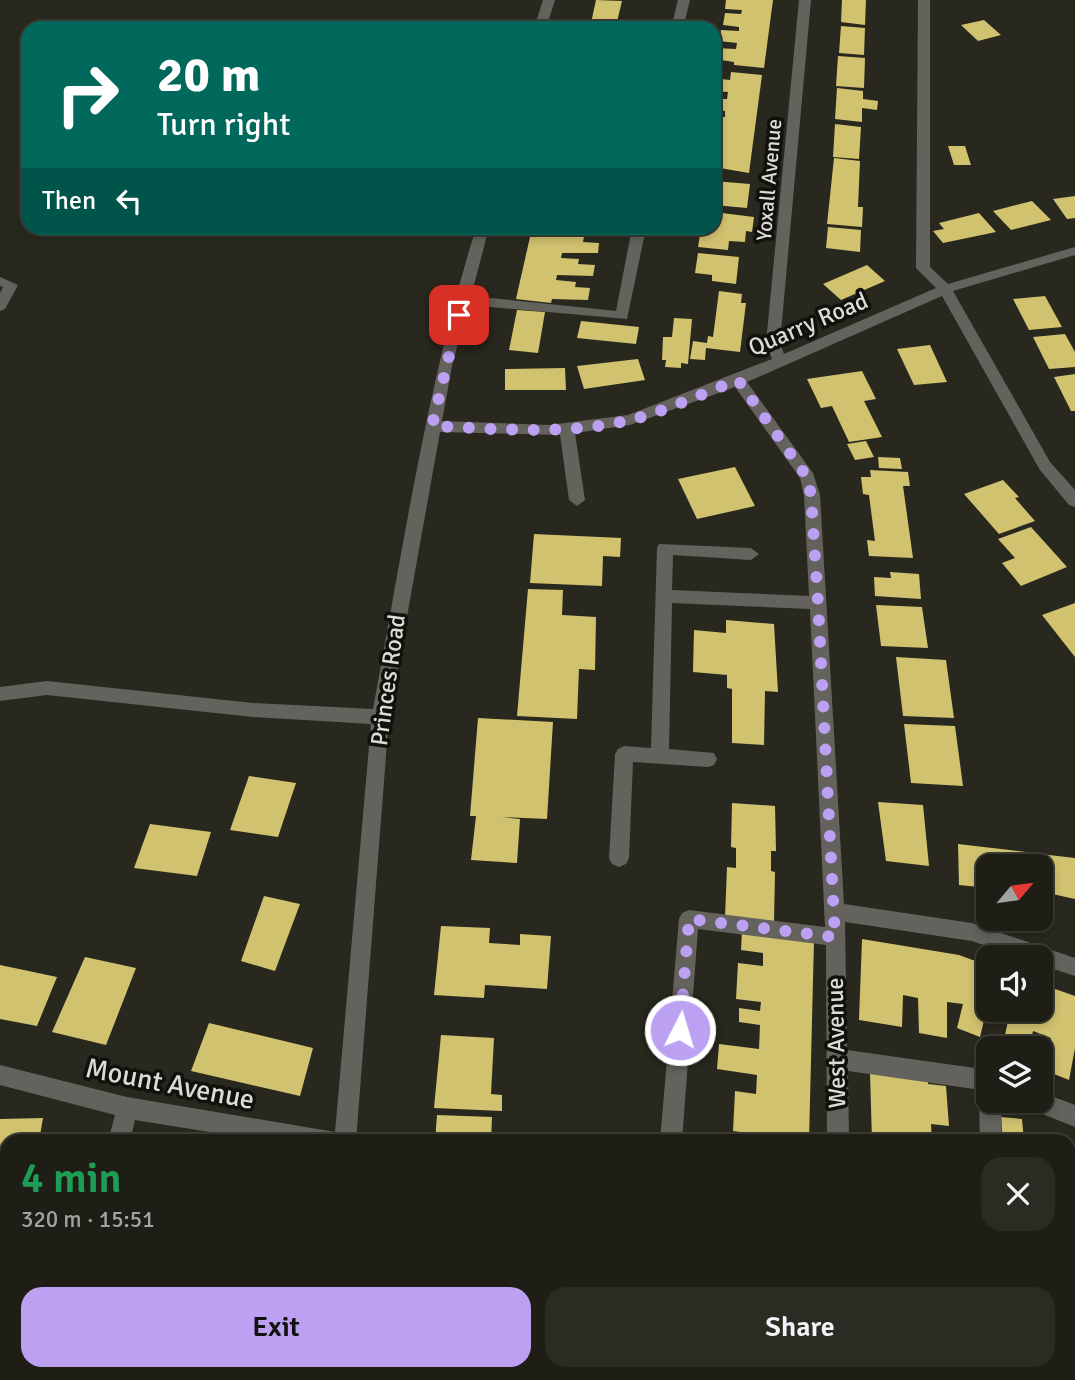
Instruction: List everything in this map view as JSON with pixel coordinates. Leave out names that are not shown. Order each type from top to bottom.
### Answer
[{"type":"street","points":[[542,21],[549,0]]},
{"type":"street","points":[[679,21],[684,0]]},
{"type":"street","name":"Yoxall Avenue","points":[[780,361],[773,343],[805,0]]},
{"type":"street","points":[[924,0],[923,268],[945,289],[1045,466],[1075,501]]},
{"type":"street","name":"Princes Road","points":[[346,1134],[380,717],[432,426],[480,235]]},
{"type":"street","points":[[463,300],[622,316],[638,235]]},
{"type":"street","name":"Quarry Road","points":[[432,426],[567,429],[630,420],[738,380],[945,289],[1075,251]]},
{"type":"street","points":[[0,281],[11,285],[0,306]]},
{"type":"street","name":"West Avenue","points":[[738,380],[807,477],[811,495],[835,912],[838,1134]]},
{"type":"street","points":[[567,429],[577,500]]},
{"type":"street","points":[[660,755],[665,548],[751,554]]},
{"type":"street","points":[[664,596],[818,603]]},
{"type":"street","points":[[0,694],[47,688],[253,710],[380,717]]},
{"type":"street","points":[[619,858],[624,754],[708,759]]},
{"type":"street","points":[[835,912],[972,932],[1075,967]]},
{"type":"street","points":[[672,1134],[689,919],[835,937]]},
{"type":"street","points":[[838,1059],[976,1079]]},
{"type":"street","name":"Mount Avenue","points":[[0,1075],[127,1108],[288,1134]]},
{"type":"street","points":[[1053,1107],[1075,1116]]},
{"type":"street","points":[[121,1134],[127,1108]]},
{"type":"street","points":[[990,1113],[991,1134]]},
{"type":"building","points":[[596,0],[622,1],[617,21],[591,21]]},
{"type":"building","points":[[726,0],[773,0],[764,68],[734,65],[734,62],[721,60],[721,48],[736,49],[737,43],[721,41],[721,30],[739,31],[739,27],[723,25],[725,13],[741,14],[742,10],[725,9]]},
{"type":"building","points":[[842,0],[866,0],[865,25],[841,22]]},
{"type":"building","points":[[984,20],[1001,35],[978,41],[961,25]]},
{"type":"building","points":[[841,26],[865,28],[864,55],[839,53]]},
{"type":"building","points":[[838,56],[865,58],[864,88],[836,86]]},
{"type":"building","points":[[731,72],[762,75],[749,173],[721,168],[721,117],[725,117],[725,111],[721,110],[721,99],[727,99],[728,92],[721,92],[721,79],[730,80]]},
{"type":"building","points":[[837,88],[863,91],[863,99],[878,101],[877,110],[862,108],[862,122],[835,119]]},
{"type":"building","points":[[835,124],[861,127],[859,159],[833,157]]},
{"type":"building","points":[[948,146],[965,146],[971,165],[954,165]]},
{"type":"building","points":[[834,158],[860,161],[858,207],[863,207],[862,227],[827,224]]},
{"type":"building","points":[[721,182],[750,184],[747,208],[721,206]]},
{"type":"building","points":[[1075,196],[1075,218],[1067,219],[1053,199]]},
{"type":"building","points":[[1032,201],[1051,220],[1011,230],[993,211]]},
{"type":"building","points":[[721,213],[754,217],[752,232],[746,231],[745,242],[729,241],[728,250],[698,247],[700,235],[721,235]]},
{"type":"building","points":[[979,213],[996,232],[943,243],[933,231],[944,229],[939,223]]},
{"type":"building","points":[[828,227],[861,230],[860,252],[826,248]]},
{"type":"building","points":[[530,235],[584,237],[583,242],[599,243],[598,253],[562,253],[561,258],[579,259],[578,264],[595,265],[593,276],[557,275],[556,280],[576,282],[575,287],[590,288],[588,300],[552,299],[551,303],[516,299]]},
{"type":"building","points":[[698,253],[739,257],[736,284],[712,281],[712,275],[695,273]]},
{"type":"building","points":[[867,265],[885,281],[841,300],[823,284]]},
{"type":"building","points":[[719,291],[742,294],[741,303],[746,303],[740,352],[706,348],[705,360],[690,359],[693,341],[707,343],[708,336],[713,337]]},
{"type":"building","points":[[1045,296],[1062,327],[1029,330],[1013,299]]},
{"type":"building","points":[[517,310],[545,312],[538,353],[509,350]]},
{"type":"building","points":[[674,318],[692,319],[688,364],[681,363],[681,368],[665,367],[666,360],[662,360],[663,337],[672,337]]},
{"type":"building","points":[[581,321],[639,327],[636,344],[577,338]]},
{"type":"building","points":[[1065,334],[1075,352],[1075,367],[1049,369],[1033,337]]},
{"type":"building","points":[[930,345],[947,382],[914,385],[897,349]]},
{"type":"building","points":[[638,359],[645,380],[584,389],[577,366]]},
{"type":"building","points":[[565,368],[566,390],[505,390],[505,369]]},
{"type":"building","points":[[862,371],[876,399],[864,401],[882,437],[849,442],[832,406],[821,408],[807,379]]},
{"type":"building","points":[[1075,374],[1075,411],[1071,411],[1054,377]]},
{"type":"building","points":[[866,441],[874,457],[855,460],[847,444]]},
{"type":"building","points":[[878,457],[900,458],[902,469],[879,468]]},
{"type":"building","points":[[735,467],[755,506],[697,519],[678,479]]},
{"type":"building","points":[[870,470],[908,472],[910,486],[903,486],[913,558],[869,556],[867,540],[875,541],[869,495],[863,494],[861,477],[871,477]]},
{"type":"building","points":[[1003,480],[1019,497],[1015,498],[1035,521],[999,534],[964,494]]},
{"type":"building","points":[[1031,527],[1067,567],[1021,586],[1002,563],[1015,558],[998,539]]},
{"type":"building","points":[[534,534],[621,538],[620,557],[603,556],[602,586],[530,583]]},
{"type":"building","points":[[890,572],[919,574],[921,599],[875,596],[874,577],[891,578]]},
{"type":"building","points":[[528,589],[563,590],[562,615],[596,617],[595,670],[579,669],[577,719],[517,716]]},
{"type":"building","points":[[1075,603],[1075,657],[1042,615]]},
{"type":"building","points":[[876,605],[922,607],[928,648],[881,646]]},
{"type":"building","points":[[726,620],[774,624],[778,692],[765,691],[764,745],[732,743],[732,689],[727,688],[727,675],[693,672],[694,630],[726,633]]},
{"type":"building","points":[[896,657],[946,660],[954,718],[903,716]]},
{"type":"building","points":[[478,718],[553,722],[547,819],[501,817],[520,819],[517,863],[471,860],[476,816],[470,816]]},
{"type":"building","points":[[904,724],[955,726],[963,786],[911,783]]},
{"type":"building","points":[[249,776],[296,783],[278,837],[230,830]]},
{"type":"building","points":[[878,802],[923,805],[929,866],[886,861]]},
{"type":"building","points":[[732,803],[775,806],[776,851],[771,851],[771,871],[775,872],[774,922],[725,917],[727,867],[736,868],[736,848],[731,847]]},
{"type":"building","points":[[150,824],[211,832],[197,876],[134,868]]},
{"type":"building","points":[[958,844],[1026,852],[976,854],[976,887],[959,885]]},
{"type":"building","points":[[1054,856],[1075,858],[1075,899],[1054,894]]},
{"type":"building","points":[[264,896],[300,904],[275,971],[241,961]]},
{"type":"building","points":[[441,926],[490,928],[489,943],[520,945],[520,934],[551,936],[547,989],[485,985],[484,998],[434,995]]},
{"type":"building","points":[[742,930],[814,940],[809,1134],[754,1134],[733,1131],[735,1091],[756,1094],[757,1075],[717,1069],[719,1044],[759,1049],[760,1025],[739,1022],[739,1008],[760,1011],[761,1002],[736,999],[738,963],[763,966],[763,953],[741,950]]},
{"type":"building","points":[[862,939],[959,955],[976,961],[976,1022],[984,1022],[980,1036],[957,1028],[963,1004],[947,1002],[947,1038],[919,1033],[918,998],[903,995],[902,1027],[859,1020]]},
{"type":"building","points":[[85,957],[136,968],[106,1045],[52,1032]]},
{"type":"building","points":[[0,965],[57,977],[37,1026],[0,1019]]},
{"type":"building","points":[[1053,988],[1075,996],[1075,1048],[1069,1080],[1053,1074],[1053,1036],[1033,1031],[1032,1036],[1005,1035],[1008,1022],[1053,1022]]},
{"type":"building","points":[[209,1023],[313,1048],[300,1096],[191,1071]]},
{"type":"building","points":[[441,1035],[494,1038],[491,1094],[502,1095],[502,1111],[434,1108]]},
{"type":"building","points":[[870,1073],[928,1079],[928,1084],[946,1086],[949,1126],[931,1124],[932,1134],[872,1134]]},
{"type":"building","points":[[437,1115],[492,1117],[491,1134],[436,1134]]},
{"type":"building","points":[[1001,1117],[1022,1119],[1023,1134],[1002,1134]]},
{"type":"building","points":[[43,1118],[40,1134],[0,1134],[0,1119]]},
{"type":"route","points":[[459,315],[432,426],[550,430],[598,426],[630,420],[738,380],[807,477],[811,495],[818,603],[835,937],[689,919],[680,1030]]}]
